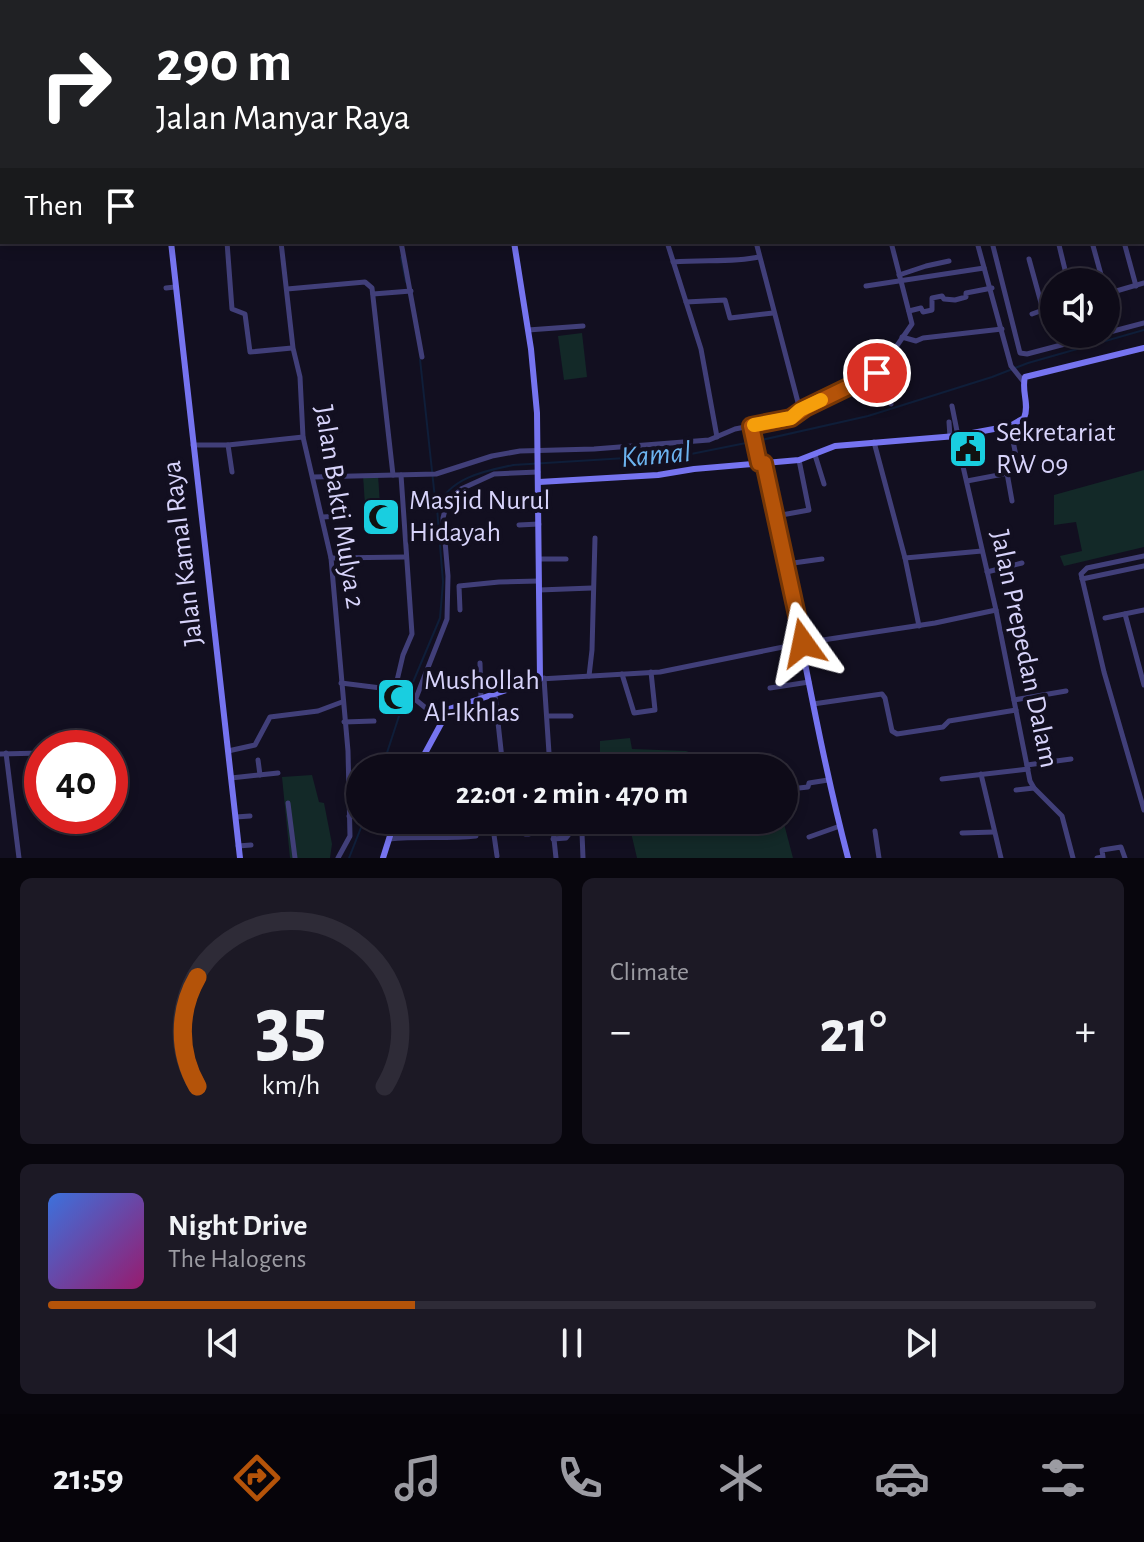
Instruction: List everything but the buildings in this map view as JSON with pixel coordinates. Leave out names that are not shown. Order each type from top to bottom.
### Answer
[{"type":"street","name":"Jalan Kamal Raya","points":[[171,244],[240,858]]},
{"type":"street","points":[[227,244],[232,309],[245,314],[250,352],[293,348]]},
{"type":"street","name":"Jalan Bakti Mulya 2","points":[[281,244],[293,348],[300,377],[303,437],[331,558],[346,760]]},
{"type":"street","points":[[401,244],[422,357]]},
{"type":"street","points":[[514,244],[537,413],[542,678],[549,754]]},
{"type":"street","points":[[668,244],[701,349],[717,437]]},
{"type":"street","points":[[756,244],[800,410]]},
{"type":"street","points":[[313,477],[428,475],[506,453],[538,454],[660,445],[717,437],[751,426],[785,420],[800,410],[867,380],[880,370],[912,324],[892,244]]},
{"type":"street","points":[[539,482],[658,475],[799,460],[835,446],[954,436],[1010,426],[1027,413],[1023,381],[1011,366],[978,244]]},
{"type":"street","points":[[993,244],[1020,353],[1025,355],[1050,348]]},
{"type":"street","points":[[1093,244],[1099,268]]},
{"type":"street","points":[[1125,244],[1136,286]]},
{"type":"street","points":[[1059,245],[1065,268]]},
{"type":"street","points":[[673,262],[728,262],[759,257]]},
{"type":"street","points":[[1029,259],[1040,299]]},
{"type":"street","points":[[866,286],[949,261]]},
{"type":"street","points":[[900,278],[984,268]]},
{"type":"street","points":[[287,289],[365,282],[371,286],[393,475]]},
{"type":"street","points":[[1120,290],[1144,283]]},
{"type":"street","points":[[166,288],[175,287]]},
{"type":"street","points":[[909,311],[921,308],[923,312],[932,310],[932,298],[942,296],[955,300],[966,297],[967,293],[992,288]]},
{"type":"street","points":[[373,294],[409,291]]},
{"type":"street","points":[[686,302],[724,300],[730,318],[773,313]]},
{"type":"street","points":[[1032,314],[1040,311]]},
{"type":"street","points":[[1120,330],[1144,323]]},
{"type":"street","points":[[528,330],[583,326]]},
{"type":"street","points":[[902,337],[916,341],[1002,329]]},
{"type":"street","points":[[1023,381],[1031,374],[1144,348]]},
{"type":"street","points":[[867,380],[873,395],[887,391],[891,404]]},
{"type":"street","points":[[952,406],[954,436]]},
{"type":"street","points":[[189,412],[198,411]]},
{"type":"street","points":[[949,422],[954,436]]},
{"type":"street","points":[[751,426],[776,516],[828,780],[848,858]]},
{"type":"street","points":[[966,481],[1019,471],[1010,426]]},
{"type":"street","name":"Jalan Prepedan Dalam","points":[[954,436],[996,610],[1027,767],[1034,788],[1062,816],[1073,858]]},
{"type":"street","points":[[193,445],[228,445],[303,437]]},
{"type":"street","points":[[874,442],[905,558],[919,626]]},
{"type":"street","points":[[228,445],[232,472]]},
{"type":"street","points":[[815,455],[824,484]]},
{"type":"street","points":[[776,516],[809,510],[799,460]]},
{"type":"street","points":[[415,697],[447,619],[448,576],[443,523],[447,502],[461,489],[494,474],[538,470]]},
{"type":"street","points":[[1007,473],[1012,501]]},
{"type":"street","points":[[395,689],[412,634],[401,475]]},
{"type":"street","points":[[323,517],[339,516]]},
{"type":"street","points":[[519,525],[540,524]]},
{"type":"street","points":[[589,676],[595,538]]},
{"type":"street","points":[[905,558],[982,551]]},
{"type":"street","points":[[1144,556],[1083,570],[1082,579],[1104,672],[1144,810]]},
{"type":"street","points":[[331,558],[406,557]]},
{"type":"street","points":[[539,559],[566,559]]},
{"type":"street","points":[[786,564],[822,559]]},
{"type":"street","points":[[987,572],[1022,563]]},
{"type":"street","points":[[1082,579],[1144,566]]},
{"type":"street","points":[[460,610],[463,586],[539,581]]},
{"type":"street","points":[[539,590],[592,588]]},
{"type":"street","points":[[425,754],[449,709],[542,678],[660,672],[803,643],[919,626],[996,610]]},
{"type":"street","points":[[1105,618],[1144,610]]},
{"type":"street","points":[[1125,614],[1143,680]]},
{"type":"street","points":[[1133,649],[1144,646]]},
{"type":"street","points":[[480,663],[481,700]]},
{"type":"street","points":[[622,674],[634,713],[655,710],[651,672]]},
{"type":"street","points":[[770,688],[810,682]]},
{"type":"street","points":[[341,683],[405,691],[430,711],[445,716]]},
{"type":"street","points":[[1014,700],[1066,691]]},
{"type":"street","points":[[813,704],[882,694],[892,731],[897,734],[943,727],[949,721],[1016,710]]},
{"type":"street","points":[[495,695],[501,754]]},
{"type":"street","points":[[228,751],[255,745],[270,717],[318,711],[342,702]]},
{"type":"street","points":[[548,716],[571,716]]},
{"type":"street","points":[[344,722],[374,721]]},
{"type":"street","points":[[19,858],[3,754],[24,753]]},
{"type":"street","points":[[942,779],[1071,759]]},
{"type":"street","points":[[258,760],[260,775]]},
{"type":"street","points":[[231,778],[278,773]]},
{"type":"street","points":[[981,774],[1001,858]]},
{"type":"street","points":[[1134,779],[1144,776]]},
{"type":"street","points":[[798,788],[828,780]]},
{"type":"street","points":[[1016,790],[1034,788]]},
{"type":"street","points":[[288,803],[295,858]]},
{"type":"street","points":[[236,817],[250,816]]},
{"type":"street","points":[[809,837],[840,826]]},
{"type":"street","points":[[875,831],[879,858]]},
{"type":"street","points":[[962,833],[994,832]]},
{"type":"street","name":"Jalan Bakti Mulya 2","points":[[338,858],[350,834]]},
{"type":"street","points":[[383,858],[391,834]]},
{"type":"street","points":[[389,839],[424,837],[438,840],[476,834]]},
{"type":"street","points":[[494,834],[497,856]]},
{"type":"street","points":[[553,834],[556,858]]},
{"type":"street","points":[[553,839],[566,838],[569,834]]},
{"type":"street","points":[[582,834],[583,858]]},
{"type":"street","points":[[238,846],[251,845]]},
{"type":"street","points":[[1097,858],[1103,857],[1104,849],[1121,847],[1125,858]]},
{"type":"green space","points":[[582,333],[587,377],[564,380],[558,336]]},
{"type":"green space","points":[[1144,470],[1144,547],[1064,566],[1060,556],[1082,551],[1076,522],[1054,525],[1054,495]]},
{"type":"green space","points":[[363,475],[378,475],[380,505],[365,505]]},
{"type":"green space","points":[[630,738],[632,749],[694,754],[600,754],[600,741]]},
{"type":"green space","points":[[312,775],[319,802],[324,803],[332,844],[330,858],[290,858],[282,777]]},
{"type":"green space","points":[[631,834],[787,834],[793,858],[637,858]]},
{"type":"waterway","points":[[401,257],[406,282]]},
{"type":"waterway","name":"Kamal","points":[[757,441],[868,416],[1028,363],[1144,330]]},
{"type":"waterway","points":[[420,359],[436,508]]},
{"type":"waterway","name":"Kamal","points":[[387,754],[400,713],[440,618],[443,582],[437,508],[450,489],[479,473],[513,465],[691,454],[751,442]]},
{"type":"waterway","name":"Kamal","points":[[349,858],[358,834]]},
{"type":"slow traffic","points":[[754,425],[791,418],[821,400]]},
{"type":"place","name":"Sekretariat RW 09","points":[[968,449]]},
{"type":"place","name":"Masjid Nurul Hidayah","points":[[381,517]]},
{"type":"place","name":"Mushollah Al-Ikhlas","points":[[396,697]]},
{"type":"route","points":[[803,643],[764,463],[759,463],[751,426],[791,418],[800,410],[877,373]]}]
